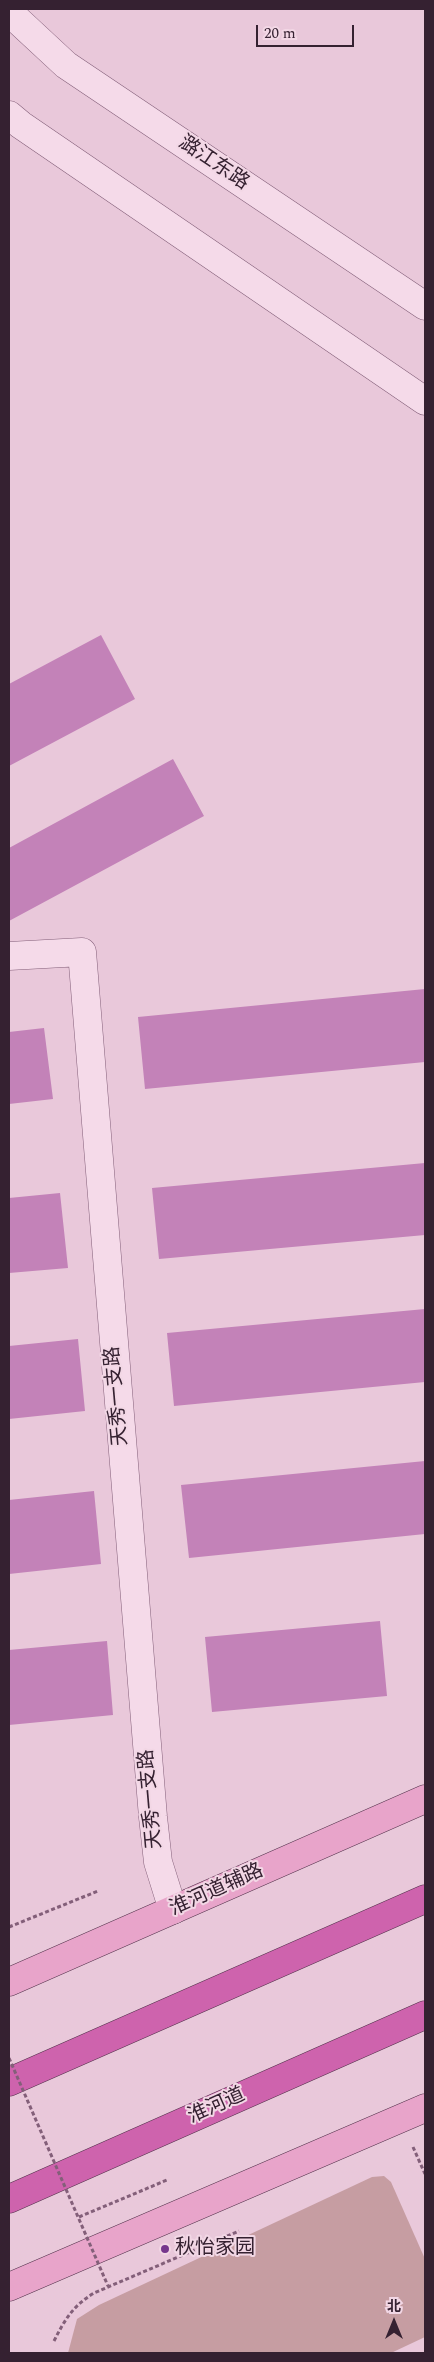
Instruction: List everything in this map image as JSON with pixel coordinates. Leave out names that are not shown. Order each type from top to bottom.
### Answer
[{"type":"highway","points":[[9,2082],[425,1898]]},
{"type":"highway","name":"淮河道","points":[[9,2199],[425,2015]]},
{"type":"main road","name":"淮河道辅路","points":[[9,1982],[425,1799]]},
{"type":"main road","points":[[9,2287],[425,2108]]},
{"type":"street","name":"潞江东路","points":[[9,12],[66,64],[425,306]]},
{"type":"street","points":[[9,115],[21,126],[425,402]]},
{"type":"street","name":"天秀一支路","points":[[9,956],[82,952],[153,1817],[158,1862],[173,1910]]},
{"type":"path","points":[[9,1927],[98,1891]]},
{"type":"path","points":[[9,2058],[108,2286]]},
{"type":"path","points":[[79,2217],[168,2180]]},
{"type":"path","points":[[54,2341],[63,2323],[77,2304],[108,2286],[239,2231]]},
{"type":"shaded area","points":[[384,2176],[391,2182],[425,2259],[425,2337],[391,2353],[68,2353],[77,2319],[99,2305],[372,2177]]},
{"type":"building","points":[[101,635],[135,699],[9,766],[9,684]]},
{"type":"building","points":[[173,759],[204,816],[9,921],[9,848]]},
{"type":"building","points":[[425,989],[425,1062],[145,1089],[138,1017]]},
{"type":"building","points":[[44,1028],[53,1099],[9,1104],[9,1032]]},
{"type":"building","points":[[425,1163],[425,1235],[159,1259],[152,1188]]},
{"type":"building","points":[[60,1193],[68,1268],[9,1273],[9,1198]]},
{"type":"building","points":[[425,1309],[425,1382],[174,1406],[167,1333]]},
{"type":"building","points":[[78,1339],[85,1411],[9,1419],[9,1346]]},
{"type":"building","points":[[425,1461],[425,1534],[189,1558],[181,1485]]},
{"type":"building","points":[[94,1491],[101,1564],[9,1574],[9,1500]]},
{"type":"building","points":[[380,1621],[387,1696],[212,1712],[205,1637]]},
{"type":"building","points":[[107,1641],[113,1715],[9,1725],[9,1650]]},
{"type":"place","name":"秋怡家园","points":[[165,2249]]}]
